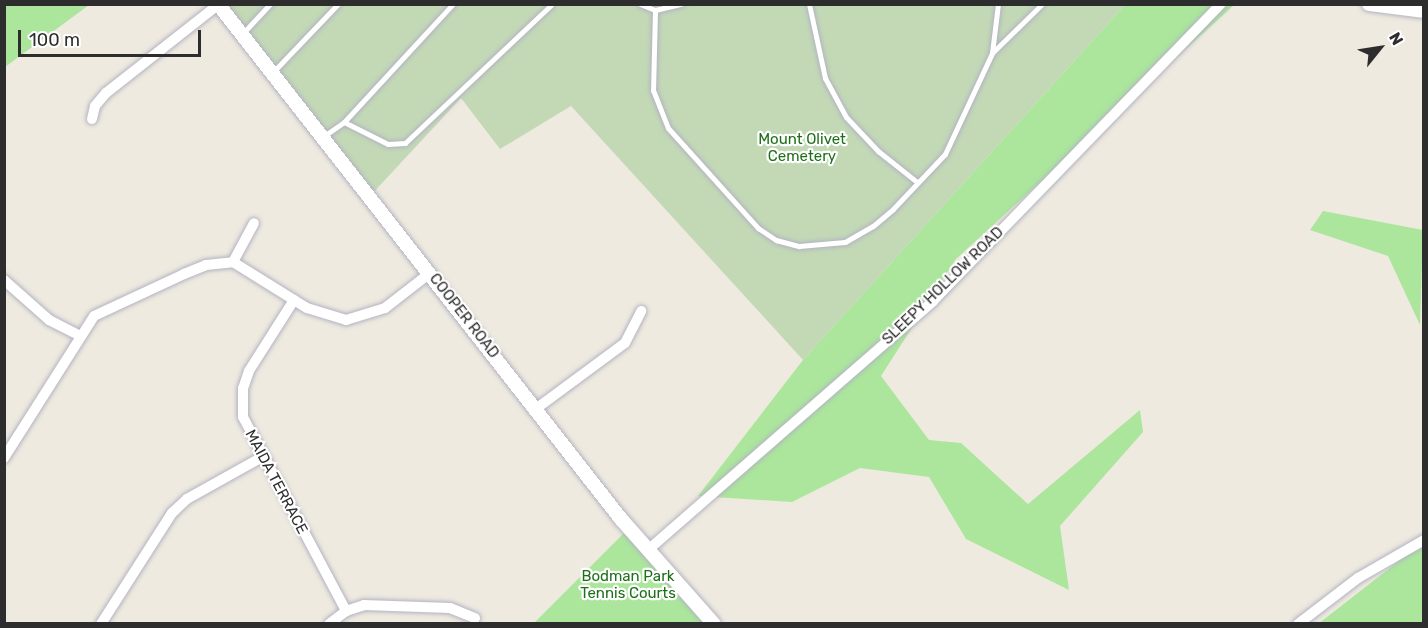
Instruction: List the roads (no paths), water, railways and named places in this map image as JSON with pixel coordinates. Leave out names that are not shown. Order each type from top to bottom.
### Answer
[{"type":"street","name":"SLEEPY HOLLOW ROAD","points":[[648,550],[933,301],[1221,4]]},
{"type":"street","points":[[1369,4],[1424,11]]},
{"type":"street","name":"COOPER ROAD","points":[[218,5],[648,550],[714,624]]},
{"type":"street","points":[[92,119],[95,106],[106,93],[218,5]]},
{"type":"street","points":[[233,262],[254,223]]},
{"type":"street","points":[[4,458],[94,316],[206,265],[233,262],[325,317],[359,319],[385,308],[430,273]]},
{"type":"street","points":[[4,280],[49,320],[81,336]]},
{"type":"street","name":"MAIDA TERRACE","points":[[294,300],[243,388],[243,417],[262,457],[346,611]]},
{"type":"street","points":[[537,408],[625,343],[641,311]]},
{"type":"street","points":[[101,624],[172,513],[187,499],[262,457]]},
{"type":"street","points":[[1298,624],[1358,578],[1424,540]]},
{"type":"street","points":[[329,624],[346,611],[364,605],[450,608],[475,618]]},
{"type":"lane","points":[[242,34],[270,4]]},
{"type":"lane","points":[[272,73],[338,4]]},
{"type":"lane","points":[[323,137],[344,122],[453,4]]},
{"type":"lane","points":[[344,122],[388,144],[405,143],[552,4]]},
{"type":"lane","points":[[640,4],[655,10],[681,4]]},
{"type":"lane","points":[[808,4],[823,72],[840,108],[860,134],[917,182]]},
{"type":"lane","points":[[655,10],[653,90],[668,128],[768,236],[799,246],[845,242],[873,226],[945,154],[964,120],[992,53],[998,4]]},
{"type":"lane","points":[[992,53],[1042,4]]},
{"type":"park label","name":"Mount Olivet Cemetery","points":[[802,148]]},
{"type":"park label","name":"Bodman Park Tennis Courts","points":[[628,584]]}]
